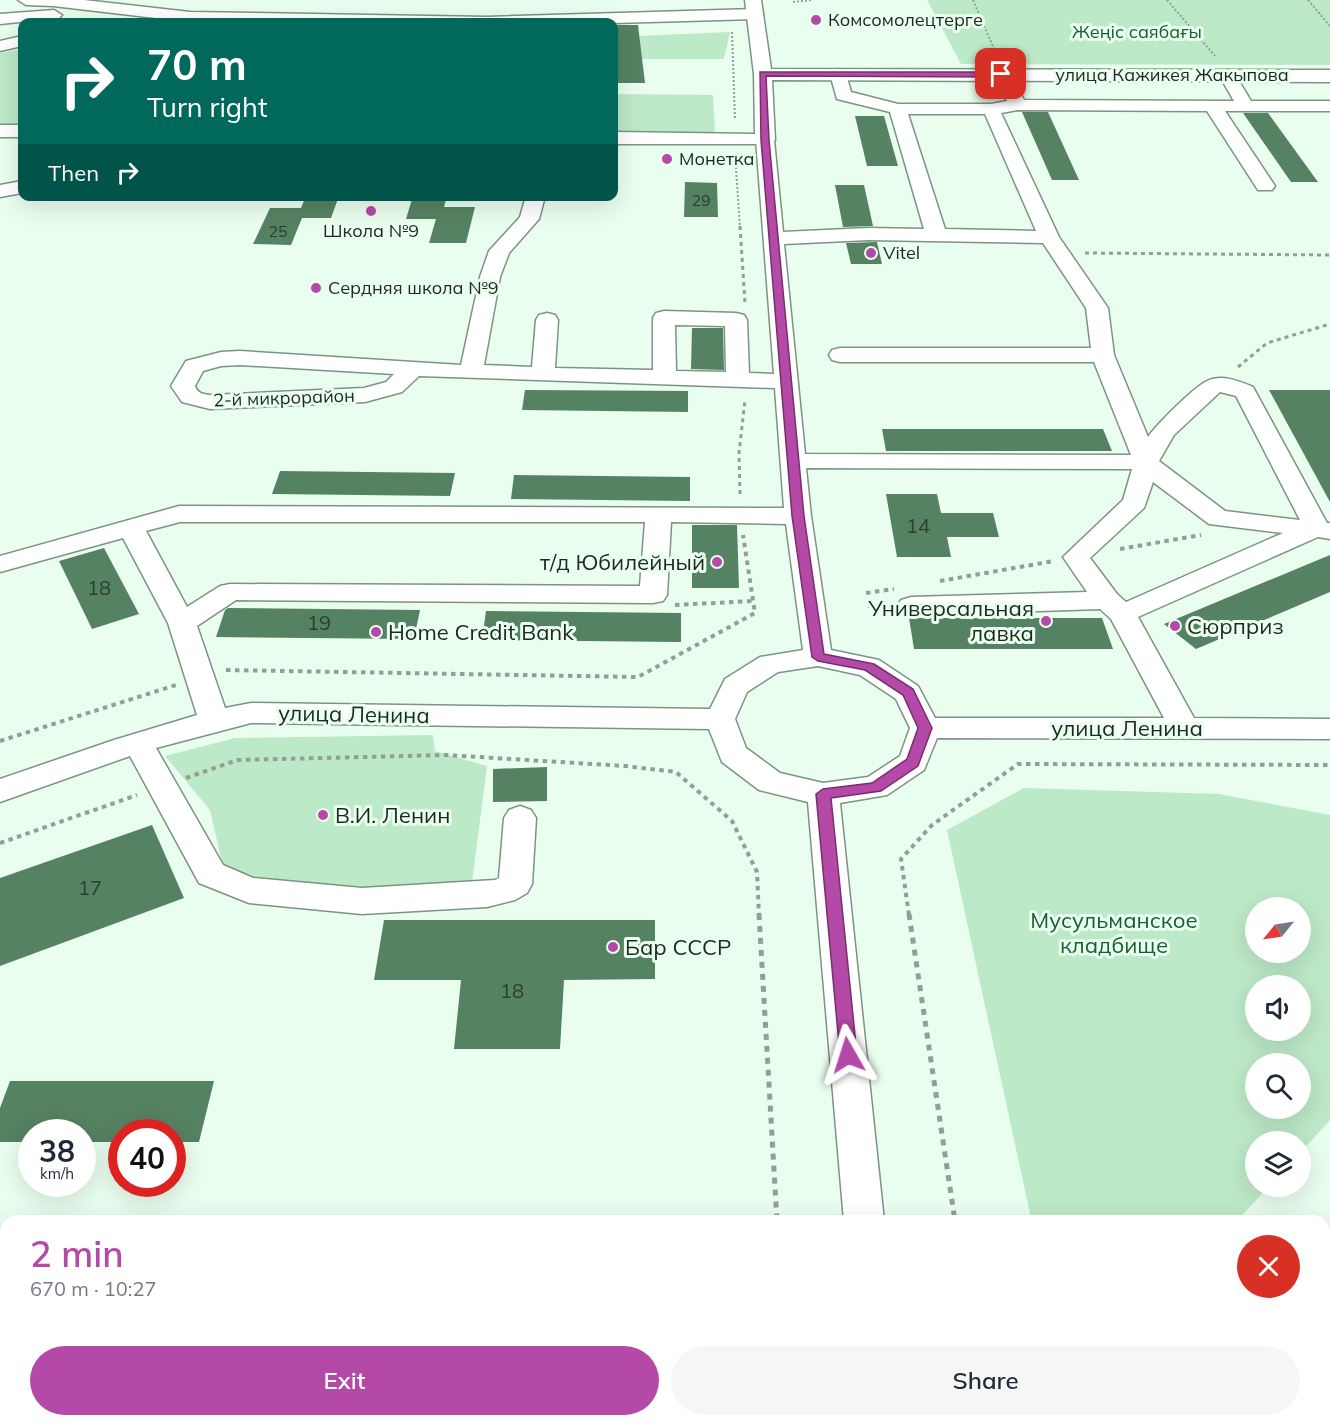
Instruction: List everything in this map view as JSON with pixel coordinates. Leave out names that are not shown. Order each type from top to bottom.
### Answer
[{"type":"main road","points":[[618,138],[765,140],[763,74],[754,7]]},
{"type":"main road","name":"улица Кажикея Жакыпова","points":[[763,74],[1222,68],[1330,76]]},
{"type":"main road","points":[[0,131],[18,131]]},
{"type":"street","points":[[26,0],[53,0],[161,15],[301,18]]},
{"type":"street","points":[[608,18],[730,14],[754,7]]},
{"type":"street","points":[[0,19],[50,15],[122,15],[128,18]]},
{"type":"street","points":[[144,18],[161,15]]},
{"type":"street","points":[[0,45],[18,42]]},
{"type":"street","points":[[1222,68],[1246,106]]},
{"type":"street","points":[[1002,71],[1018,105]]},
{"type":"street","points":[[838,74],[843,95],[898,109],[991,109],[1018,105],[1330,106]]},
{"type":"street","points":[[1212,105],[1265,186]]},
{"type":"street","points":[[898,109],[936,234]]},
{"type":"street","points":[[991,109],[1055,245],[1097,308],[1103,355],[1146,462],[1167,481],[1218,518],[1324,530]]},
{"type":"street","points":[[765,140],[798,516],[818,657]]},
{"type":"street","points":[[0,191],[18,188]]},
{"type":"street","points":[[471,372],[490,277],[499,250],[529,219],[534,201]]},
{"type":"street","points":[[774,239],[824,235],[936,234],[1055,245]]},
{"type":"street","points":[[665,376],[664,318],[736,320],[743,378]]},
{"type":"street","points":[[543,373],[547,320]]},
{"type":"street","points":[[840,355],[1103,355]]},
{"type":"street","name":"2-й микрорайон","points":[[414,369],[394,387],[365,395],[210,402],[194,400],[185,393],[183,386],[194,366],[221,359],[290,359],[471,372],[787,381]]},
{"type":"street","points":[[1183,728],[1162,684],[1114,607],[1076,557],[1135,503],[1146,462],[1164,431],[1214,386],[1227,385],[1245,392],[1324,530]]},
{"type":"street","points":[[794,461],[1146,462]]},
{"type":"street","points":[[0,564],[179,514],[798,516]]},
{"type":"street","points":[[182,623],[230,592],[653,595],[659,514]]},
{"type":"street","points":[[130,527],[182,623],[214,720]]},
{"type":"street","points":[[906,597],[1114,607],[1324,530]]},
{"type":"street","points":[[818,657],[869,667],[908,693],[925,728],[913,762],[876,787],[823,794],[770,782],[733,754],[720,719],[735,686],[770,664],[818,657]]},
{"type":"street","name":"улица Ленина","points":[[0,791],[138,743],[214,720],[252,713],[720,719]]},
{"type":"street","name":"улица Ленина","points":[[925,728],[1330,729]]},
{"type":"street","points":[[138,743],[211,874],[249,890],[362,901],[488,894],[503,891],[515,884],[520,818]]},
{"type":"street","points":[[823,794],[863,1215]]},
{"type":"path","points":[[793,2],[812,0]]},
{"type":"path","points":[[973,0],[1002,71]]},
{"type":"path","points":[[1167,0],[1222,68]]},
{"type":"path","points":[[1308,0],[1330,26]]},
{"type":"path","points":[[730,14],[735,130]]},
{"type":"path","points":[[735,153],[746,308]]},
{"type":"path","points":[[1055,245],[1330,255]]},
{"type":"path","points":[[1214,386],[1267,343],[1330,324]]},
{"type":"path","points":[[0,741],[224,670],[638,677],[756,613],[752,601],[740,515],[739,453],[743,378]]},
{"type":"path","points":[[936,581],[1206,534],[1218,518]]},
{"type":"path","points":[[867,593],[906,597]]},
{"type":"path","points":[[653,595],[676,605],[752,601]]},
{"type":"path","points":[[0,843],[237,760],[446,755],[625,766],[676,772],[732,821],[757,872],[777,1215]]},
{"type":"path","points":[[954,1215],[901,860],[932,825],[1018,764],[1330,765]]},
{"type":"green space","name":"Жеңіс саябағы","points":[[927,0],[1330,0],[1330,65],[961,64]]},
{"type":"green space","points":[[730,32],[724,59],[618,59],[618,37]]},
{"type":"green space","points":[[18,50],[18,126],[0,126],[0,53]]},
{"type":"green space","points":[[618,94],[713,95],[715,134],[618,133]]},
{"type":"green space","points":[[433,735],[435,751],[487,766],[471,890],[230,897],[210,810],[165,756],[235,738]]},
{"type":"green space","name":"Мусульманское кладбище","points":[[1024,788],[1219,794],[1330,815],[1330,1120],[1311,1141],[1311,1131],[1245,1131],[1245,1197],[1259,1197],[1242,1215],[1030,1215],[947,830]]},
{"type":"building","points":[[618,25],[638,25],[645,83],[618,83]]},
{"type":"building","points":[[1022,112],[1048,112],[1079,180],[1052,180]]},
{"type":"building","points":[[1243,113],[1268,113],[1318,182],[1291,182]]},
{"type":"building","points":[[855,116],[884,116],[898,166],[867,166]]},
{"type":"building","points":[[685,182],[717,183],[718,217],[684,217]]},
{"type":"building","points":[[835,185],[864,185],[873,226],[843,227]]},
{"type":"building","points":[[304,201],[337,201],[331,218],[302,218],[291,245],[253,244],[270,208],[301,208]]},
{"type":"building","points":[[411,201],[446,201],[444,207],[475,207],[466,243],[429,243],[436,219],[406,219]]},
{"type":"building","points":[[877,242],[882,264],[851,264],[846,243]]},
{"type":"building","points":[[692,328],[723,328],[724,370],[691,369]]},
{"type":"building","points":[[525,390],[688,391],[688,412],[522,410]]},
{"type":"building","points":[[1269,390],[1330,390],[1330,502]]},
{"type":"building","points":[[882,429],[1103,429],[1112,451],[886,451]]},
{"type":"building","points":[[280,471],[455,473],[450,496],[272,494]]},
{"type":"building","points":[[514,475],[690,477],[690,501],[511,499]]},
{"type":"building","points":[[886,494],[937,494],[941,513],[993,513],[999,537],[947,537],[951,557],[897,557]]},
{"type":"building","points":[[692,525],[737,525],[739,588],[692,588]]},
{"type":"building","points":[[104,548],[139,614],[92,629],[59,561]]},
{"type":"building","points":[[1330,555],[1330,592],[1196,649],[1164,624]]},
{"type":"building","points":[[228,608],[420,610],[414,639],[216,637],[225,610]]},
{"type":"building","points":[[486,611],[681,613],[681,642],[482,640]]},
{"type":"building","points":[[909,618],[1102,618],[1113,649],[914,649]]},
{"type":"building","points":[[547,767],[547,801],[493,802],[493,769]]},
{"type":"building","points":[[152,825],[184,898],[0,966],[0,878]]},
{"type":"building","points":[[384,920],[655,920],[655,979],[564,980],[560,1049],[454,1049],[461,980],[374,980]]},
{"type":"building","points":[[10,1081],[214,1081],[199,1142],[186,1142],[186,1119],[108,1119],[108,1142],[96,1142],[96,1119],[18,1119],[18,1142],[0,1142],[0,1108]]},
{"type":"place","name":"Комсомолецтерге","points":[[816,20]]},
{"type":"place","name":"Монетка","points":[[667,159]]},
{"type":"place","name":"Школа №9","points":[[371,211]]},
{"type":"place","name":"Vitel","points":[[871,253]]},
{"type":"place","name":"Сердняя школа №9","points":[[316,288]]},
{"type":"place","name":"т/д Юбилейный","points":[[717,562]]},
{"type":"place","name":"Универсальная лавка","points":[[1046,621]]},
{"type":"place","name":"Сюрприз","points":[[1175,626]]},
{"type":"place","name":"Home Credit Bank","points":[[376,632]]},
{"type":"place","name":"В.И. Ленин","points":[[323,815]]},
{"type":"place","name":"Бар СССР","points":[[613,947]]},
{"type":"route","points":[[848,1055],[823,794],[876,787],[913,762],[925,728],[908,693],[869,667],[818,657],[798,516],[765,140],[763,74],[1001,74]]}]
